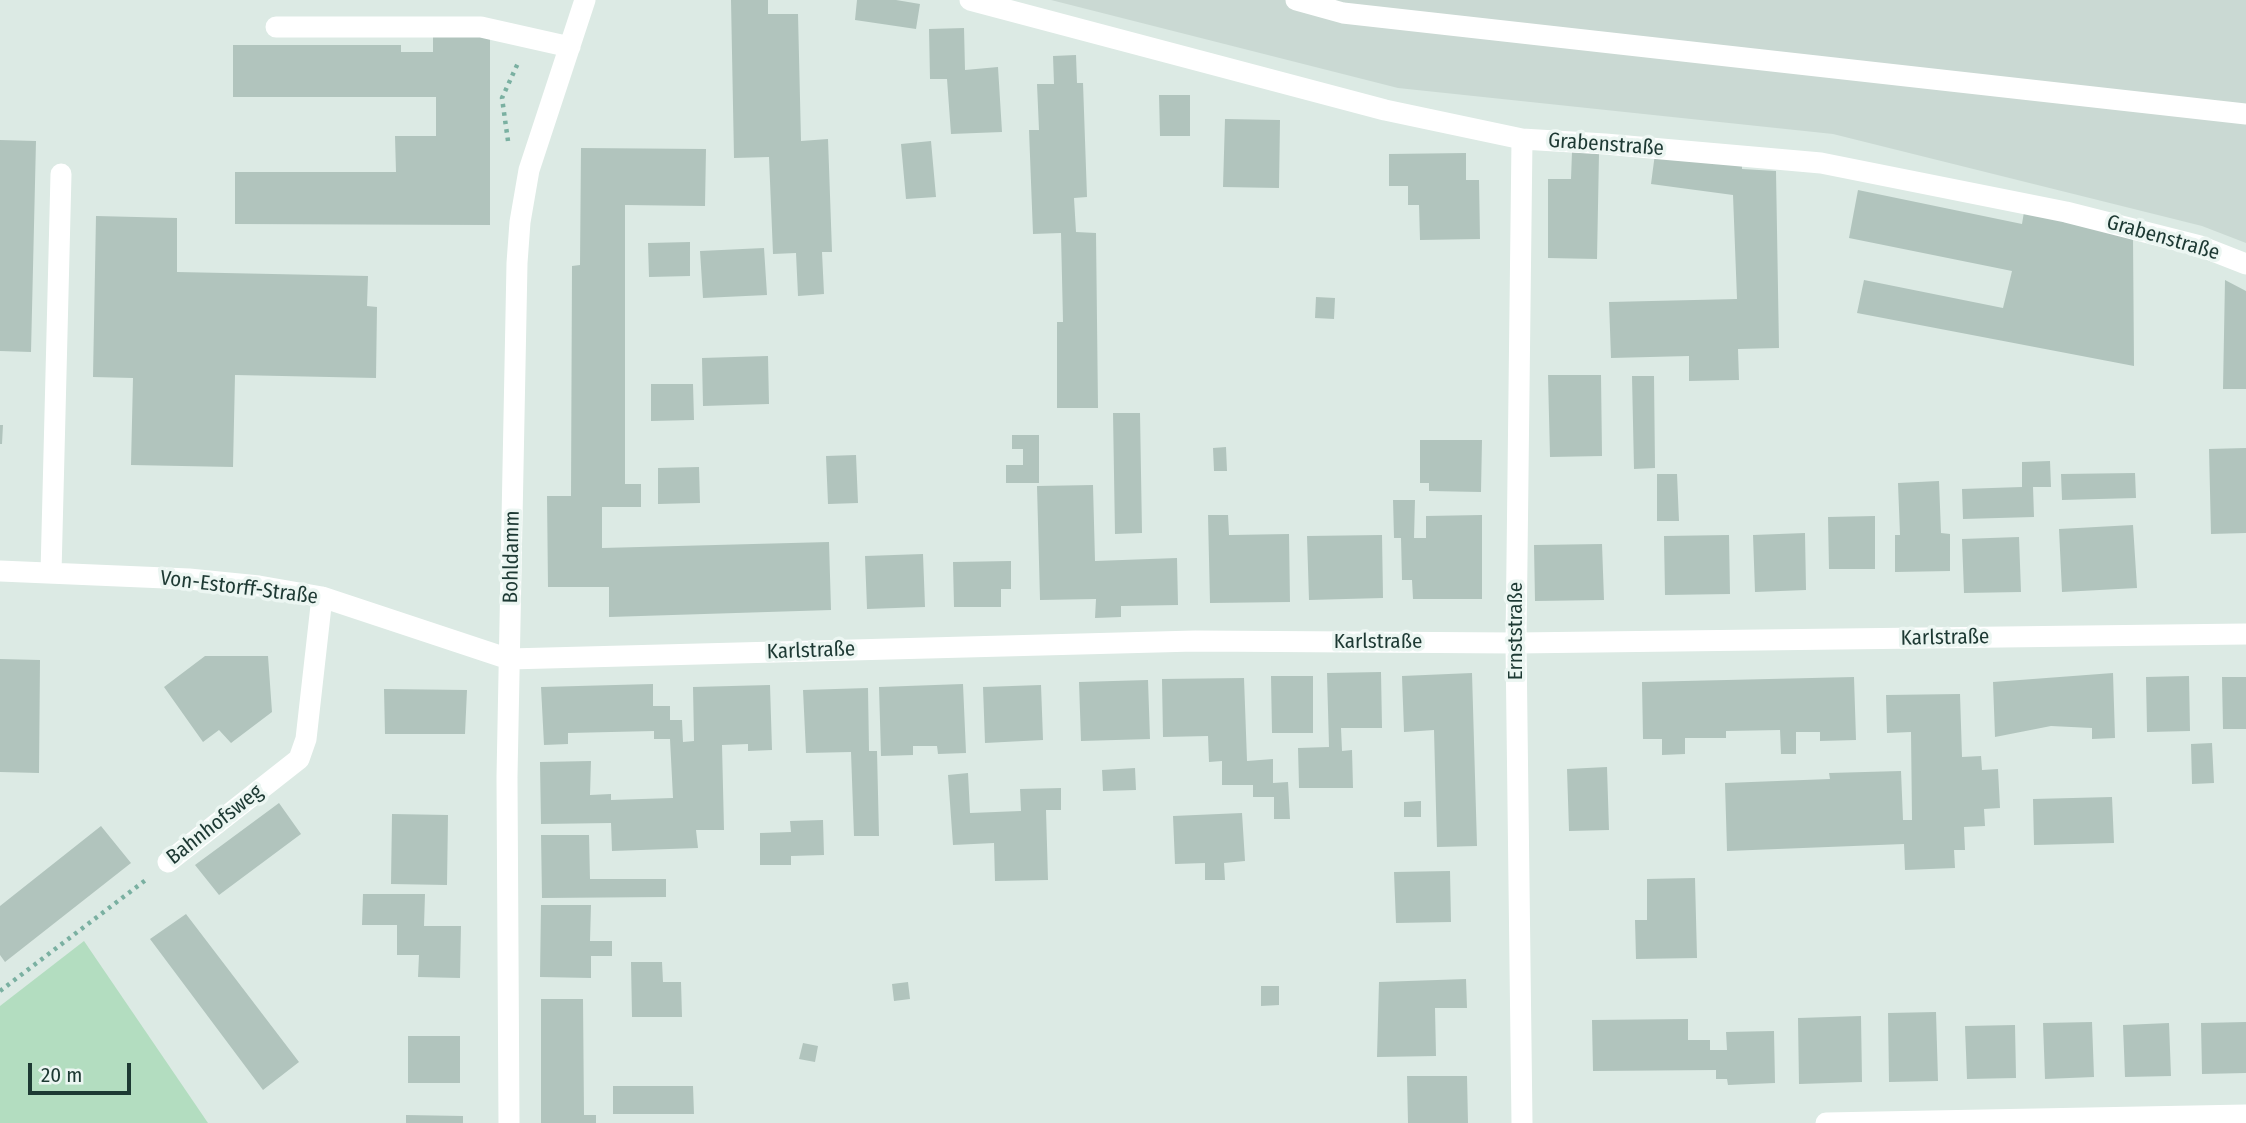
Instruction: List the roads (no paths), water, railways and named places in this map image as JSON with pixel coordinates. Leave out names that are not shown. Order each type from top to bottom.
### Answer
[{"type":"street","name":"Bohldamm","points":[[509,1123],[507,777],[520,222],[530,170],[585,0]]},
{"type":"street","name":"Grabenstraße","points":[[970,0],[1385,110],[1522,139],[1821,163],[2066,212],[2200,246],[2246,264]]},
{"type":"street","points":[[1296,0],[1343,13],[2246,114]]},
{"type":"street","points":[[276,27],[481,27],[570,47]]},
{"type":"street","name":"Ernststraße","points":[[1522,139],[1516,643],[1522,1123]]},
{"type":"street","points":[[51,573],[61,174]]},
{"type":"street","name":"Von-Estorff-Straße","points":[[0,571],[189,579],[259,586],[322,597],[509,659]]},
{"type":"street","name":"Bahnhofsweg","points":[[168,862],[299,760],[306,739],[322,597]]},
{"type":"street","name":"Karlstraße","points":[[509,659],[1195,640],[1516,643],[2246,634]]},
{"type":"street","points":[[1826,1123],[2246,1115]]}]
